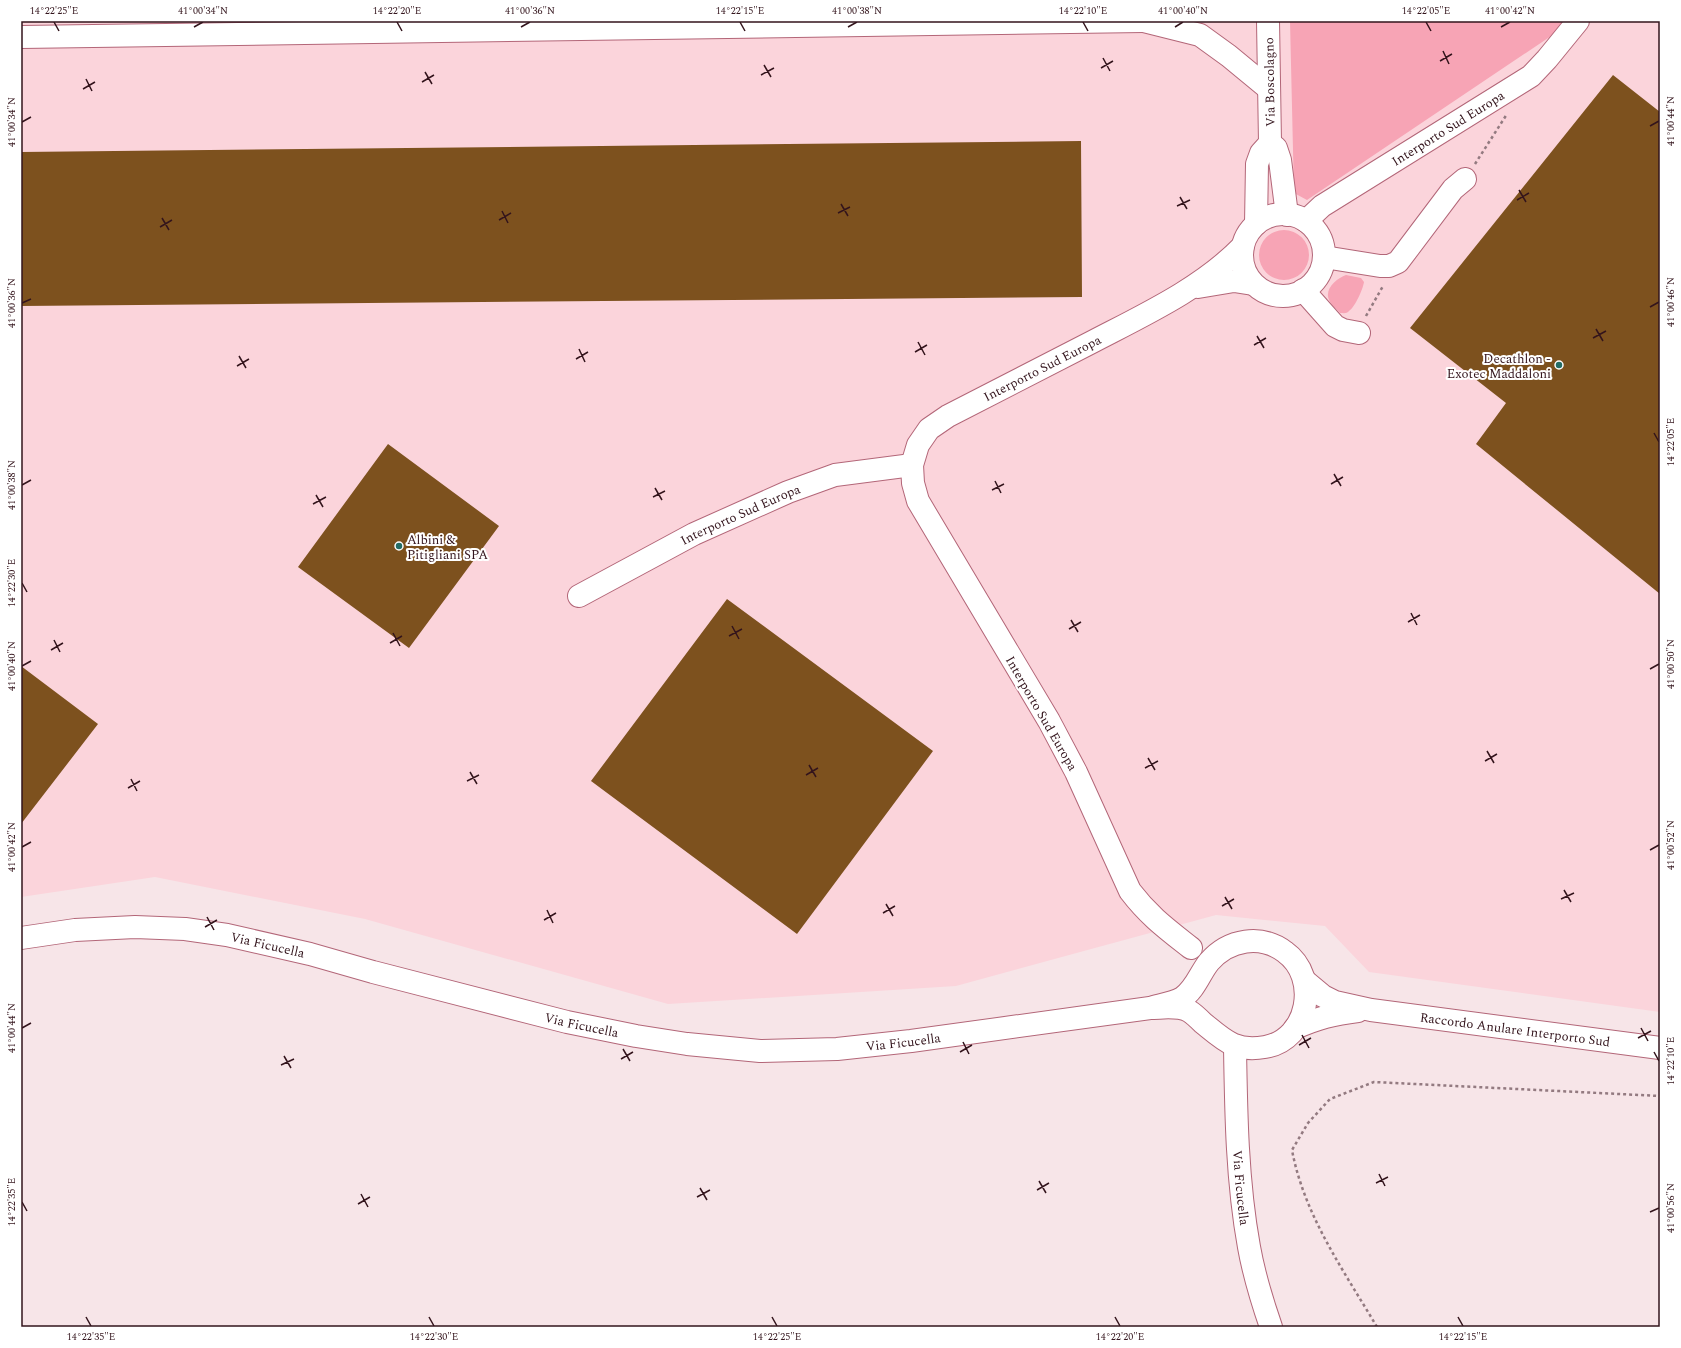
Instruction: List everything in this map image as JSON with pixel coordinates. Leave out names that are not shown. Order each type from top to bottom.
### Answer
[{"type":"street","points":[[21,37],[1144,21],[1200,35],[1229,56],[1269,89]]},
{"type":"street","name":"Via Boscolagno","points":[[1256,224],[1257,164],[1261,153],[1270,143],[1268,21]]},
{"type":"street","name":"Interporto Sud Europa","points":[[1297,218],[1322,206],[1531,76],[1548,59],[1578,21]]},
{"type":"street","name":"Via Boscolagno","points":[[1270,143],[1276,148],[1297,218]]},
{"type":"street","points":[[1324,257],[1380,266],[1389,266],[1398,262],[1453,189],[1465,179]]},
{"type":"street","points":[[1281,214],[1297,218],[1316,231],[1322,243],[1324,257],[1321,270],[1314,281],[1303,290],[1290,295],[1277,295],[1264,291],[1253,284],[1246,272],[1242,260],[1243,246],[1248,234],[1256,224],[1268,216],[1281,214]]},
{"type":"street","name":"Interporto Sud Europa","points":[[1191,948],[1153,919],[1142,908],[1130,891],[1076,772],[1049,721],[918,501],[912,484],[912,465],[918,445],[930,429],[948,416],[1121,327],[1191,288],[1228,262],[1243,246]]},
{"type":"street","name":"Interporto Sud Europa","points":[[1191,288],[1234,280],[1253,284]]},
{"type":"street","points":[[1303,290],[1334,326],[1343,330],[1359,333]]},
{"type":"street","name":"Interporto Sud Europa","points":[[579,596],[694,534],[788,492],[835,475],[912,465]]},
{"type":"street","name":"Via Ficucella","points":[[21,938],[75,930],[135,927],[184,929],[227,935],[310,954],[372,972],[567,1022],[680,1043],[760,1051],[837,1049],[911,1041],[1150,1008],[1179,1008],[1189,1011],[1221,1039],[1235,1046],[1251,1049],[1267,1046],[1282,1040],[1295,1028],[1303,1014],[1306,998],[1305,981],[1298,965],[1286,952],[1271,944],[1254,940],[1237,942],[1221,950],[1209,962],[1202,974],[1182,998],[1150,1008]]},
{"type":"street","name":"Via Ficucella","points":[[1202,974],[1198,988],[1198,1002],[1202,1016],[1210,1029]]},
{"type":"street","points":[[1305,981],[1323,996],[1335,1002],[1371,1010]]},
{"type":"street","points":[[1295,1028],[1317,1018],[1335,1014],[1371,1010]]},
{"type":"street","name":"Raccordo Anulare Interporto Sud","points":[[1371,1010],[1660,1048]]},
{"type":"street","name":"Via Ficucella","points":[[1235,1046],[1236,1098],[1242,1196],[1249,1247],[1259,1291],[1271,1327]]},
{"type":"path","points":[[1465,179],[1509,111]]},
{"type":"path","points":[[1359,333],[1368,311],[1398,262]]},
{"type":"path","points":[[1377,1327],[1320,1230],[1304,1195],[1295,1168],[1292,1150],[1308,1123],[1330,1098],[1374,1082],[1660,1096]]},
{"type":"shaded area","points":[[21,21],[1660,21],[1660,1012],[1369,972],[1325,926],[1216,915],[956,986],[668,1004],[365,919],[155,877],[21,897]]},
{"type":"shaded area","points":[[1290,21],[1565,21],[1557,32],[1307,200],[1294,193]]},
{"type":"shaded area","points":[[1284,230],[1294,232],[1302,237],[1307,245],[1309,255],[1307,265],[1302,273],[1294,278],[1284,280],[1274,278],[1266,273],[1261,265],[1259,255],[1261,245],[1266,237],[1274,232]]},
{"type":"shaded area","points":[[1346,275],[1361,278],[1364,282],[1354,306],[1347,313],[1340,313],[1330,302],[1328,292],[1335,281]]},
{"type":"building","name":"Decathlon - Exotec Maddaloni","points":[[1613,75],[1660,112],[1660,594],[1476,444],[1506,403],[1410,328]]},
{"type":"building","points":[[1081,141],[1082,297],[21,306],[21,152]]},
{"type":"building","name":"Albini & Pitigliani SPA","points":[[388,444],[499,526],[409,648],[298,567]]},
{"type":"building","points":[[727,599],[933,751],[797,934],[591,781]]},
{"type":"building","points":[[21,666],[98,724],[21,824]]},
{"type":"place","name":"Decathlon - Exotec Maddaloni","points":[[1559,365]]},
{"type":"place","name":"Albini & Pitigliani SPA","points":[[399,546]]}]
